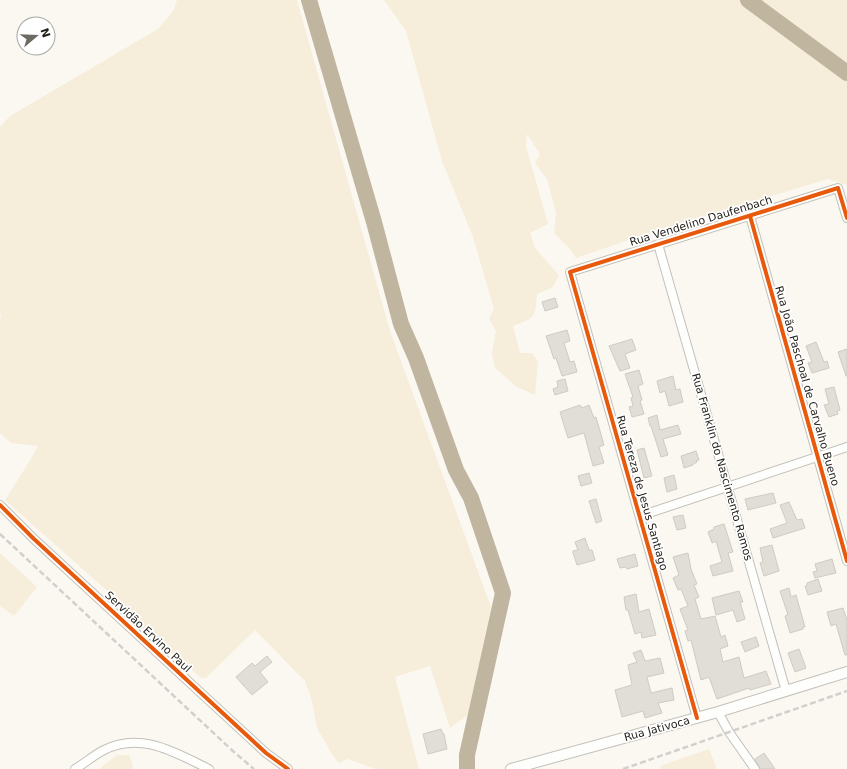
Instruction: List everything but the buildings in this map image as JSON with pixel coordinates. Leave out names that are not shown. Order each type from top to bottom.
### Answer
[{"type":"street","name":"Rua Vendelino Daufenbach","points":[[570,272],[838,188],[847,218]]},
{"type":"street","name":"Rua João Paschoal de Carvalho Bueno","points":[[750,216],[847,561]]},
{"type":"street","name":"Rua Franklin do Nascimento Ramos","points":[[658,244],[786,691]]},
{"type":"street","name":"Rua Tereza de Jesus Santiago","points":[[570,272],[697,718]]},
{"type":"street","points":[[640,516],[847,447]]},
{"type":"street","name":"Servidão Ervino Paul","points":[[0,505],[44,549],[254,742],[281,765],[288,769]]},
{"type":"street","name":"Rua Jativoca","points":[[511,769],[718,712],[847,672]]},
{"type":"street","points":[[718,712],[729,732],[755,769]]},
{"type":"street","points":[[75,769],[103,750],[114,745],[126,742],[140,742],[153,744],[170,750],[209,769]]},
{"type":"shaded area","points":[[177,0],[297,0],[390,331],[491,607],[468,715],[450,728],[430,666],[395,677],[419,769],[376,769],[348,759],[339,763],[333,756],[317,728],[312,701],[305,681],[255,630],[206,678],[201,678],[140,627],[132,612],[5,500],[38,446],[11,443],[0,433],[0,127],[10,116],[158,29],[174,10]]},
{"type":"shaded area","points":[[384,0],[847,0],[847,185],[828,179],[655,231],[576,258],[570,249],[554,233],[556,213],[547,179],[535,163],[540,154],[527,134],[526,146],[548,224],[530,233],[535,248],[559,275],[553,287],[537,294],[536,308],[533,316],[526,321],[513,326],[520,353],[532,353],[538,361],[535,395],[517,387],[495,368],[492,353],[496,331],[489,318],[494,309],[473,237],[442,161],[406,31]]},
{"type":"shaded area","points":[[0,553],[37,587],[14,616],[0,606]]},
{"type":"shaded area","points":[[709,749],[717,769],[661,769],[660,766]]},
{"type":"shaded area","points":[[117,755],[129,755],[134,769],[99,769]]},
{"type":"waterway","points":[[309,0],[374,222],[401,324],[416,358],[456,470],[471,498],[503,593],[467,755],[467,769]]},
{"type":"waterway","points":[[748,0],[847,73]]},
{"type":"railway","points":[[0,534],[254,769]]},
{"type":"railway","points":[[623,769],[847,691]]},
{"type":"cycle path","points":[[697,718],[570,272],[838,188],[847,218]]},
{"type":"cycle path","points":[[750,216],[847,561]]},
{"type":"cycle path","points":[[0,505],[34,539],[266,753],[288,769]]}]
